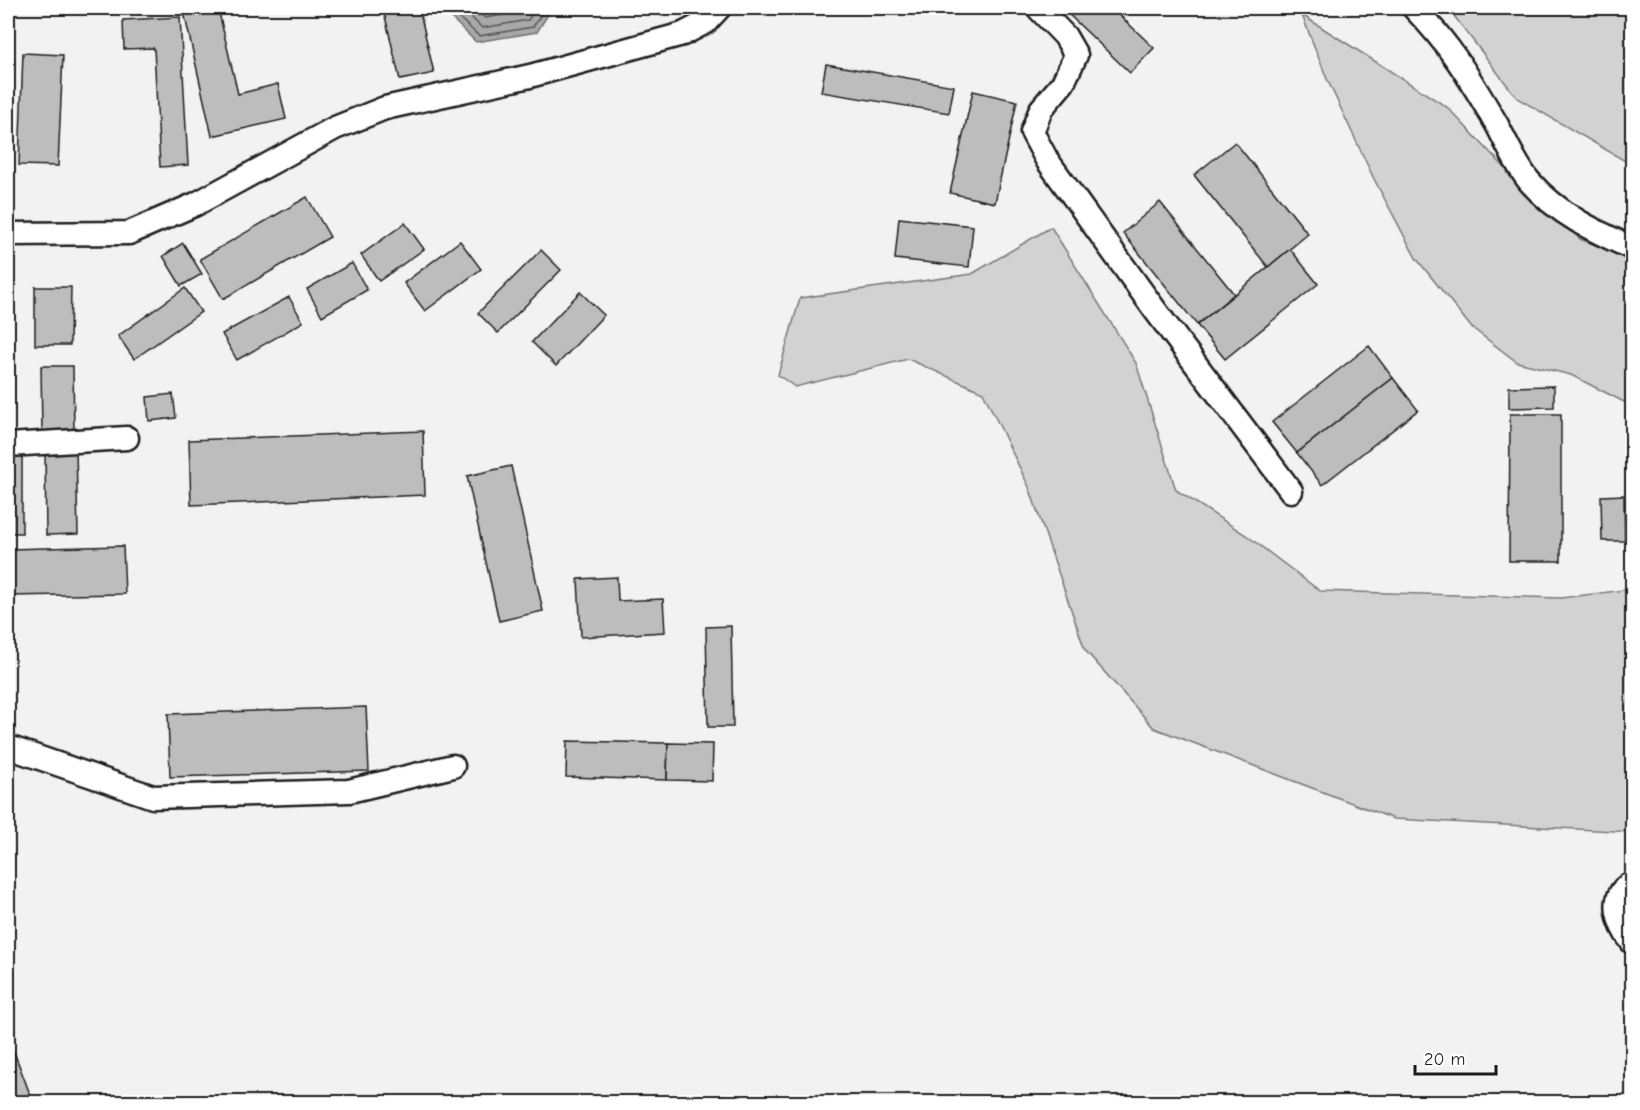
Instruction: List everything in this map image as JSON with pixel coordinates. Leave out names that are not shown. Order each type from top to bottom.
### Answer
[{"type":"street","points":[[8,234],[129,233],[196,204],[335,128],[385,108],[530,76],[683,34],[706,22],[718,8]]},
{"type":"street","points":[[1038,8],[1065,36],[1076,55],[1063,83],[1041,109],[1032,132],[1047,160],[1155,310],[1291,490]]},
{"type":"street","points":[[1414,8],[1445,40],[1463,66],[1529,180],[1556,206],[1587,228],[1632,248]]},
{"type":"street","points":[[8,445],[127,438]]},
{"type":"street","points":[[8,747],[153,797],[349,791],[453,766]]},
{"type":"street","points":[[1632,884],[1626,886],[1618,903],[1617,918],[1632,942]]},
{"type":"shaded area","points":[[1448,8],[1632,8],[1632,165],[1517,98]]},
{"type":"shaded area","points":[[1302,15],[1447,107],[1527,191],[1580,239],[1632,259],[1632,406],[1571,375],[1517,362],[1471,327],[1416,258],[1374,179],[1327,79]]},
{"type":"shaded area","points":[[1051,227],[1136,363],[1176,490],[1246,535],[1320,591],[1561,598],[1632,589],[1632,832],[1394,819],[1154,728],[1085,650],[1029,487],[983,392],[908,359],[795,387],[778,375],[800,298],[972,274]]},
{"type":"water","points":[[449,8],[552,8],[537,32],[476,42],[450,17]]},
{"type":"building","points":[[183,8],[218,8],[238,94],[278,84],[286,119],[212,136]]},
{"type":"building","points":[[383,8],[419,8],[434,73],[400,80]]},
{"type":"building","points":[[1062,8],[1112,8],[1154,48],[1130,73]]},
{"type":"building","points":[[180,17],[188,165],[160,167],[154,48],[124,49],[123,20]]},
{"type":"building","points":[[23,53],[63,55],[58,166],[19,165]]},
{"type":"building","points":[[826,64],[954,86],[949,113],[821,92]]},
{"type":"building","points":[[973,91],[1017,101],[995,203],[950,193]]},
{"type":"building","points":[[1235,142],[1308,234],[1268,267],[1194,175]]},
{"type":"building","points":[[307,197],[330,237],[223,299],[200,259]]},
{"type":"building","points":[[1160,202],[1234,294],[1197,325],[1123,233]]},
{"type":"building","points":[[899,218],[973,226],[969,267],[895,259]]},
{"type":"building","points":[[405,223],[424,249],[379,281],[361,255]]},
{"type":"building","points":[[460,241],[481,269],[425,311],[404,283]]},
{"type":"building","points":[[183,243],[202,274],[181,286],[163,256]]},
{"type":"building","points":[[1290,249],[1318,284],[1225,359],[1197,325]]},
{"type":"building","points":[[541,250],[561,270],[498,333],[478,313]]},
{"type":"building","points":[[352,263],[367,290],[322,316],[307,289]]},
{"type":"building","points":[[35,287],[71,287],[70,345],[35,345]]},
{"type":"building","points":[[185,288],[201,312],[134,359],[118,336]]},
{"type":"building","points":[[580,292],[604,315],[556,366],[532,342]]},
{"type":"building","points":[[289,297],[303,322],[237,360],[222,334]]},
{"type":"building","points":[[8,346],[11,346],[11,440],[8,440]]},
{"type":"building","points":[[1369,346],[1393,378],[1297,453],[1272,422]]},
{"type":"building","points":[[41,366],[73,366],[74,433],[42,434]]},
{"type":"building","points":[[1393,378],[1418,410],[1322,485],[1297,453]]},
{"type":"building","points":[[1554,386],[1554,407],[1509,408],[1509,387]]},
{"type":"building","points":[[173,394],[176,418],[149,421],[147,397]]},
{"type":"building","points":[[1510,414],[1561,414],[1561,561],[1509,561]]},
{"type":"building","points":[[423,431],[425,495],[191,505],[189,440]]},
{"type":"building","points":[[76,450],[78,534],[46,535],[45,451]]},
{"type":"building","points":[[8,453],[22,453],[22,533],[8,533]]},
{"type":"building","points":[[511,466],[543,611],[499,621],[467,476]]},
{"type":"building","points":[[1624,495],[1625,541],[1602,541],[1601,496]]},
{"type":"building","points":[[123,546],[125,594],[8,596],[8,549]]},
{"type":"building","points":[[617,577],[618,601],[663,599],[665,632],[581,637],[578,579]]},
{"type":"building","points":[[731,626],[733,727],[708,727],[706,627]]},
{"type":"building","points":[[366,707],[369,771],[170,777],[168,714]]},
{"type":"building","points":[[567,741],[668,743],[667,780],[566,777]]},
{"type":"building","points":[[668,743],[713,744],[712,781],[667,780]]},
{"type":"building","points":[[8,1036],[33,1102],[8,1102]]}]
